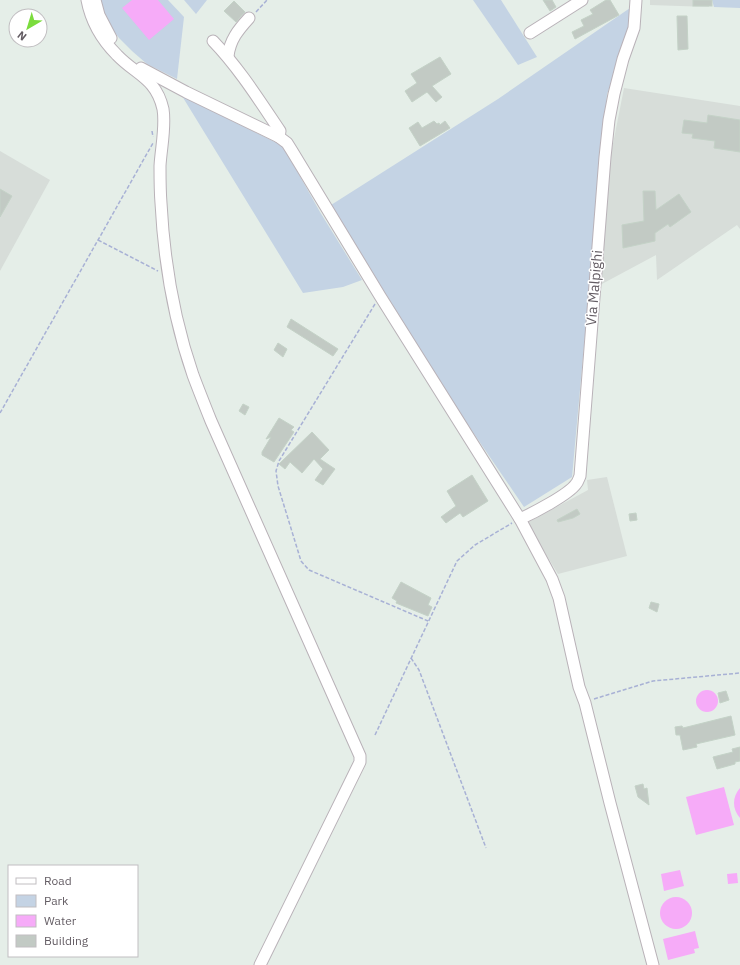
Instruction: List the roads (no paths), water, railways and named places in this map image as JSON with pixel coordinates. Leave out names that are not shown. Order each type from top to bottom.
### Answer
[{"type":"street","points":[[87,0],[88,8],[96,28],[116,55],[148,80],[160,99],[163,110],[160,167],[163,235],[168,271],[183,342],[193,375],[211,421],[360,756],[360,762],[260,965]]},
{"type":"street","points":[[94,0],[107,32],[117,46],[137,65],[170,84],[279,137],[287,143],[380,296],[520,519],[552,579],[559,598],[580,687],[653,965]]},
{"type":"street","points":[[530,34],[582,0]]},
{"type":"street","name":"Via Malpighi","points":[[520,519],[569,490],[577,484],[580,476],[609,120],[623,59],[634,28],[636,0]]},
{"type":"street","points":[[228,56],[231,40],[249,18]]},
{"type":"street","points":[[214,41],[228,56],[248,83],[280,131],[279,137]]},
{"type":"water","points":[[132,0],[158,0],[174,19],[149,40],[122,8]]},
{"type":"water","points":[[703,690],[711,690],[718,697],[718,705],[711,712],[703,712],[696,705],[696,697]]},
{"type":"water","points":[[724,787],[734,825],[696,835],[686,797]]},
{"type":"water","points":[[740,788],[740,818],[734,807],[734,799]]},
{"type":"water","points":[[680,870],[684,886],[664,891],[661,874]]},
{"type":"water","points":[[737,873],[738,883],[728,884],[727,874]]},
{"type":"water","points":[[673,897],[679,897],[689,904],[692,913],[691,919],[685,926],[679,929],[673,929],[663,922],[660,916],[660,910],[667,900]]},
{"type":"water","points":[[695,931],[699,948],[694,949],[695,953],[668,960],[663,939]]}]
